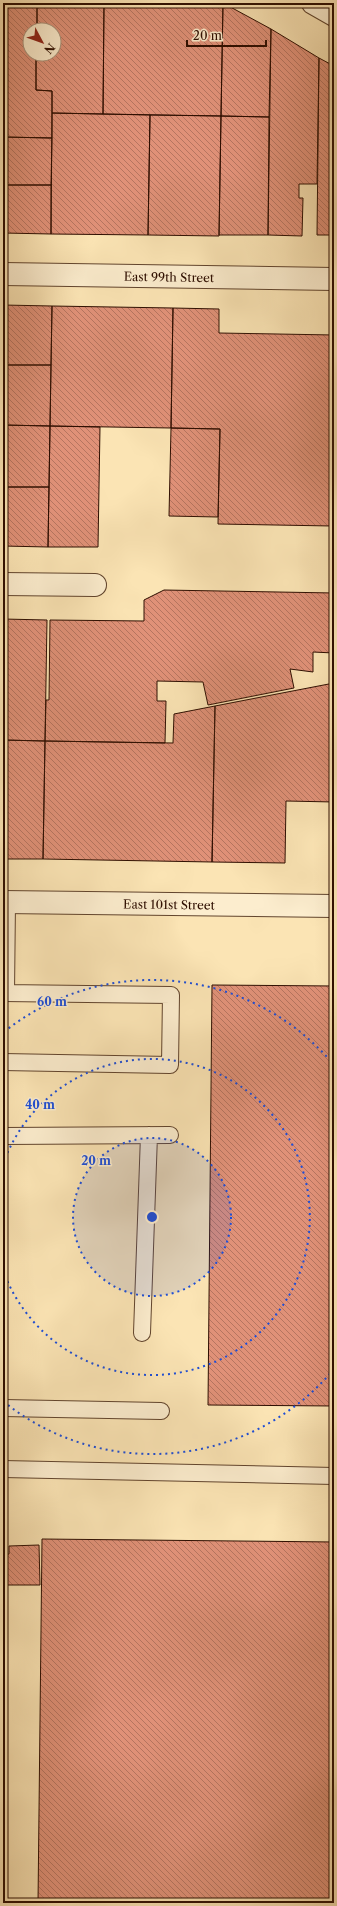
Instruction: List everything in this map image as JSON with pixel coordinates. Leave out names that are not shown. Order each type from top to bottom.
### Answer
[{"type":"street","points":[[313,3],[334,15]]},
{"type":"street","name":"East 99th Street","points":[[3,274],[334,279]]},
{"type":"street","points":[[3,584],[95,585]]},
{"type":"street","name":"East 101st Street","points":[[5,902],[334,906]]},
{"type":"lane","points":[[3,1062],[170,1065],[171,996],[4,993],[5,902]]},
{"type":"lane","points":[[142,1333],[149,1135]]},
{"type":"lane","points":[[3,1136],[170,1135]]},
{"type":"lane","points":[[3,1408],[161,1411]]},
{"type":"lane","points":[[3,1469],[334,1476]]},
{"type":"building","points":[[3,3],[37,3],[37,22],[22,22],[22,62],[36,62],[36,90],[52,91],[52,138],[3,137]]},
{"type":"building","points":[[37,3],[104,3],[103,114],[52,113],[52,91],[36,90],[36,62],[62,62],[62,22],[37,22]]},
{"type":"building","points":[[104,3],[223,3],[221,116],[103,114]]},
{"type":"building","points":[[223,3],[271,29],[269,117],[221,116]]},
{"type":"building","points":[[271,29],[319,58],[317,184],[299,184],[299,198],[303,198],[302,236],[268,235]]},
{"type":"building","points":[[319,58],[334,66],[334,235],[317,235]]},
{"type":"building","points":[[52,113],[150,115],[148,235],[51,234]]},
{"type":"building","points":[[150,115],[221,116],[219,236],[148,235]]},
{"type":"building","points":[[221,116],[269,117],[268,235],[219,235]]},
{"type":"building","points":[[3,137],[52,138],[51,185],[3,185]]},
{"type":"building","points":[[3,185],[51,185],[51,234],[3,233]]},
{"type":"building","points":[[3,305],[52,306],[51,365],[3,365]]},
{"type":"building","points":[[52,306],[173,308],[171,428],[50,426]]},
{"type":"building","points":[[173,308],[219,309],[219,333],[334,335],[334,593],[331,593],[332,526],[218,524],[220,429],[171,428]]},
{"type":"building","points":[[3,365],[51,365],[50,426],[3,425]]},
{"type":"building","points":[[3,425],[50,426],[49,487],[3,487]]},
{"type":"building","points":[[50,426],[100,427],[98,547],[48,547]]},
{"type":"building","points":[[171,428],[220,429],[218,517],[169,516]]},
{"type":"building","points":[[3,487],[49,487],[48,547],[3,546]]},
{"type":"building","points":[[164,590],[334,593],[334,653],[313,652],[313,672],[290,669],[294,688],[208,705],[203,682],[157,681],[157,701],[166,701],[165,743],[45,741],[46,700],[49,700],[50,620],[144,621],[144,600]]},
{"type":"building","points":[[3,619],[47,620],[45,741],[3,740]]},
{"type":"building","points":[[334,683],[334,802],[286,801],[285,863],[212,862],[215,706]]},
{"type":"building","points":[[215,706],[212,862],[43,859],[45,741],[173,743],[174,714]]},
{"type":"building","points":[[3,740],[45,741],[43,859],[3,859]]},
{"type":"building","points":[[212,985],[334,986],[334,1406],[208,1405]]},
{"type":"building","points":[[42,1539],[334,1542],[334,1903],[38,1903]]},
{"type":"building","points":[[39,1545],[40,1585],[3,1585],[3,1555],[9,1554],[9,1546]]}]
